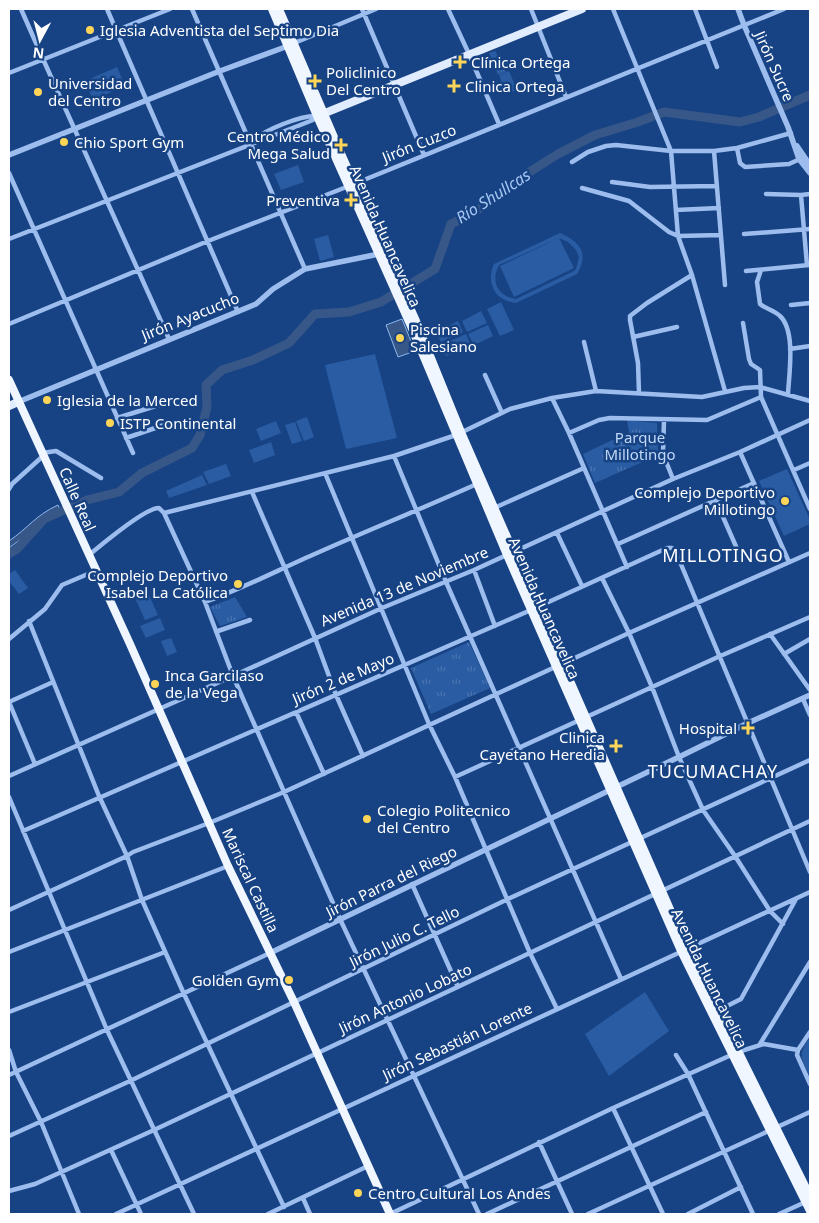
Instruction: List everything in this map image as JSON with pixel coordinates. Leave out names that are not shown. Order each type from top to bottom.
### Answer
[{"type":"highway","name":"Avenida Huancavelica","points":[[272,9],[291,44]]},
{"type":"highway","name":"Avenida Huancavelica","points":[[279,9],[291,44],[383,259],[413,322],[510,554],[658,892],[684,950],[809,1200],[810,1211]]},
{"type":"highway","name":"Calle Real","points":[[9,380],[88,556]]},
{"type":"highway","name":"Avenida Huancavelica","points":[[480,483],[494,508],[510,554]]},
{"type":"highway","name":"Mariscal Castilla","points":[[88,556],[130,644],[228,866],[294,1002],[390,1214]]},
{"type":"highway","name":"Avenida Huancavelica","points":[[684,950],[719,1010],[735,1053]]},
{"type":"main road","points":[[321,114],[582,9]]},
{"type":"main road","name":"Jirón Ayacucho","points":[[9,406],[18,402]]},
{"type":"street","points":[[21,9],[169,339]]},
{"type":"street","points":[[107,9],[238,312]]},
{"type":"street","points":[[9,73],[170,9]]},
{"type":"street","points":[[192,9],[305,269]]},
{"type":"street","points":[[9,155],[291,44],[363,11],[376,9]]},
{"type":"street","points":[[448,9],[470,54],[499,124]]},
{"type":"street","points":[[531,9],[566,97]]},
{"type":"street","points":[[613,9],[671,151],[678,236],[692,275],[725,391]]},
{"type":"street","points":[[695,9],[717,67]]},
{"type":"street","name":"Jirón Sucre","points":[[738,9],[801,158],[810,173]]},
{"type":"street","name":"Jirón Cuzco","points":[[9,324],[66,302],[208,241],[352,185],[784,9]]},
{"type":"street","points":[[363,11],[424,155]]},
{"type":"street","points":[[9,239],[250,144],[260,134],[308,115],[321,114]]},
{"type":"street","points":[[572,162],[588,152],[606,146],[616,145],[671,151],[714,151],[737,148],[790,130]]},
{"type":"street","points":[[737,148],[740,163],[745,167],[789,164],[801,158]]},
{"type":"street","points":[[714,151],[725,285]]},
{"type":"street","name":"Jirón Sucre","points":[[801,158],[810,165]]},
{"type":"street","points":[[9,173],[132,453]]},
{"type":"street","points":[[612,182],[674,188],[716,186]]},
{"type":"street","points":[[582,188],[629,201],[669,232],[678,236],[721,235]]},
{"type":"street","points":[[766,194],[810,194]]},
{"type":"street","points":[[746,271],[809,265],[801,195]]},
{"type":"street","points":[[676,210],[719,208]]},
{"type":"street","points":[[744,234],[810,229]]},
{"type":"street","name":"Jirón Ayacucho","points":[[18,402],[256,304],[273,289],[305,269],[383,259]]},
{"type":"street","points":[[762,270],[757,282],[760,304],[774,311],[782,318],[787,328],[790,349],[788,394]]},
{"type":"street","points":[[639,393],[638,363],[630,320],[632,314],[692,275]]},
{"type":"street","points":[[792,305],[810,303]]},
{"type":"street","points":[[743,323],[749,359],[760,370],[760,397],[810,509]]},
{"type":"street","points":[[633,337],[677,327]]},
{"type":"street","points":[[584,342],[596,391]]},
{"type":"street","points":[[790,349],[810,346]]},
{"type":"street","points":[[485,375],[502,413]]},
{"type":"street","points":[[164,513],[394,456],[459,434],[510,409],[552,398],[596,391],[702,397],[725,391],[760,387],[810,401]]},
{"type":"street","points":[[569,434],[603,419],[708,420],[760,397]]},
{"type":"street","points":[[552,398],[627,567]]},
{"type":"street","points":[[117,418],[159,405]]},
{"type":"street","points":[[664,420],[663,454],[673,479]]},
{"type":"street","name":"Avenida 13 de Noviembre","points":[[9,776],[314,638],[474,570],[673,479],[740,452],[810,420]]},
{"type":"street","points":[[126,438],[167,424]]},
{"type":"street","name":"Calle Real","points":[[44,456],[56,451],[101,478]]},
{"type":"street","points":[[740,452],[789,562]]},
{"type":"street","points":[[9,488],[44,456]]},
{"type":"street","points":[[394,456],[446,582],[621,979]]},
{"type":"street","points":[[794,470],[810,463]]},
{"type":"street","points":[[494,508],[584,468]]},
{"type":"street","points":[[325,474],[429,724],[455,777],[530,953],[557,1009]]},
{"type":"street","points":[[205,602],[234,592],[283,568],[480,483]]},
{"type":"street","points":[[618,544],[754,483]]},
{"type":"street","points":[[252,492],[363,756]]},
{"type":"street","points":[[716,501],[738,551]]},
{"type":"street","points":[[88,556],[151,509],[159,508],[164,513],[205,602],[218,632],[233,676],[340,919],[479,1214]]},
{"type":"street","points":[[557,533],[582,586]]},
{"type":"street","name":"Jirón 2 de Mayo","points":[[23,830],[495,626],[667,548],[675,550],[696,602]]},
{"type":"street","points":[[9,910],[133,852],[284,792],[696,602],[810,553]]},
{"type":"street","points":[[474,570],[495,626]]},
{"type":"street","points":[[9,639],[45,609],[62,586],[96,571]]},
{"type":"street","points":[[602,578],[652,687],[679,757],[703,810],[770,911],[783,924]]},
{"type":"street","points":[[696,602],[810,872]]},
{"type":"street","points":[[455,777],[810,617]]},
{"type":"street","points":[[218,632],[250,620]]},
{"type":"street","points":[[29,621],[78,745],[127,856],[142,900],[284,1207]]},
{"type":"street","points":[[770,634],[810,690]]},
{"type":"street","points":[[784,654],[810,639]]},
{"type":"street","points":[[35,764],[9,702],[54,682]]},
{"type":"street","name":"Jirón Parra del Riego","points":[[9,1075],[184,994],[748,723],[810,696]]},
{"type":"street","points":[[803,699],[810,715]]},
{"type":"street","points":[[296,712],[324,774]]},
{"type":"street","name":"Jirón Julio C. Tello","points":[[9,1136],[208,1044],[508,899],[810,760]]},
{"type":"street","points":[[9,796],[106,1030],[194,1214]]},
{"type":"street","name":"Jirón Antonio Lobato","points":[[9,1191],[35,1184],[111,1150],[810,822]]},
{"type":"street","points":[[9,952],[228,866]]},
{"type":"street","points":[[412,884],[458,987]]},
{"type":"street","name":"Jirón Sebastián Lorente","points":[[116,1214],[810,892]]},
{"type":"street","points":[[719,1010],[741,999],[797,898]]},
{"type":"street","points":[[9,1012],[165,952]]},
{"type":"street","points":[[760,1044],[810,962]]},
{"type":"street","points":[[810,1032],[798,1050],[798,1057],[810,1084]]},
{"type":"street","points":[[390,1214],[539,1142],[735,1053],[760,1044],[798,1050]]},
{"type":"street","points":[[9,1050],[16,1072],[41,1122],[79,1214]]},
{"type":"street","points":[[676,1055],[688,1074],[754,1214]]},
{"type":"street","points":[[613,1108],[663,1214]]},
{"type":"street","points":[[487,1214],[706,1112]]},
{"type":"street","points":[[588,1214],[810,1112]]},
{"type":"street","points":[[539,1142],[572,1214]]},
{"type":"street","points":[[111,1150],[141,1214]]},
{"type":"street","points":[[268,1214],[369,1166]]},
{"type":"street","points":[[688,1214],[741,1187]]},
{"type":"street","points":[[303,1198],[310,1214]]},
{"type":"street","points":[[779,1214],[809,1200]]},
{"type":"green space","points":[[495,51],[506,72],[498,75],[489,53]]},
{"type":"green space","points":[[117,67],[125,86],[93,100],[85,81]]},
{"type":"green space","points":[[509,71],[517,90],[506,94],[499,75]]},
{"type":"green space","points":[[298,165],[304,182],[281,190],[274,174]]},
{"type":"green space","points":[[560,233],[578,245],[582,255],[581,267],[577,274],[516,303],[502,299],[494,290],[491,277],[494,264]],"holes":[[[559,238],[568,242],[576,250],[579,257],[574,271],[516,299],[504,295],[497,287],[495,277],[499,265]]]},
{"type":"green space","points":[[328,235],[334,257],[320,261],[314,239]]},
{"type":"green space","points":[[559,238],[574,268],[514,297],[500,266]]},
{"type":"green space","points":[[501,302],[514,330],[500,336],[487,309]]},
{"type":"green space","points":[[481,311],[487,323],[467,332],[462,321]]},
{"type":"green space","points":[[458,321],[463,332],[441,342],[436,332]]},
{"type":"green space","points":[[488,325],[493,336],[474,345],[468,334]]},
{"type":"green space","points":[[466,334],[471,346],[446,356],[441,345]]},
{"type":"green space","points":[[375,354],[397,438],[346,449],[325,365]]},
{"type":"green space","points":[[307,417],[314,437],[304,441],[296,421]]},
{"type":"green space","name":"Parque Millotingo","points":[[627,420],[657,423],[658,455],[595,483],[583,454],[629,432]]},
{"type":"green space","points":[[276,421],[281,433],[261,441],[256,429]]},
{"type":"green space","points":[[295,422],[302,441],[292,444],[285,425]]},
{"type":"green space","points":[[271,442],[275,455],[254,463],[249,450]]},
{"type":"green space","points":[[226,464],[231,476],[209,484],[203,472]]},
{"type":"green space","name":"Complejo Deportivo Millotingo","points":[[787,469],[810,520],[810,524],[784,536],[759,481]]},
{"type":"green space","points":[[202,475],[207,485],[169,498],[166,491]]},
{"type":"green space","points":[[15,570],[28,588],[19,594],[9,581],[9,574]]},
{"type":"green space","points":[[148,593],[158,615],[145,620],[135,598]]},
{"type":"green space","points":[[235,597],[247,617],[220,626],[210,607]]},
{"type":"green space","points":[[160,618],[165,630],[146,638],[140,626]]},
{"type":"green space","points":[[171,638],[177,652],[167,656],[161,641]]},
{"type":"green space","points":[[469,642],[490,688],[431,714],[411,668]]},
{"type":"green space","points":[[645,992],[669,1031],[609,1076],[585,1034]]},
{"type":"green space","points":[[810,1037],[810,1077],[802,1053]]},
{"type":"shaded area","name":"Piscina Salesiano","points":[[402,319],[415,351],[398,357],[386,325]]},
{"type":"shaded area","points":[[58,505],[60,510],[9,548],[9,541],[38,517]]},
{"type":"waterway","name":"Río Shullcas","points":[[9,554],[17,549],[44,519],[87,500],[119,492],[142,473],[192,448],[200,435],[207,407],[206,385],[222,370],[253,360],[289,343],[315,314],[349,312],[381,302],[435,269],[451,224],[490,202],[520,178],[558,154],[595,135],[664,112],[740,122],[759,117],[810,95]]},
{"type":"place","name":"Iglesia Adventista del Septimo Dia","points":[[90,30]]},
{"type":"place","name":"Clínica Ortega","points":[[460,62]]},
{"type":"place","name":"Policlinico Del Centro","points":[[315,81]]},
{"type":"place","name":"Clinica Ortega","points":[[454,86]]},
{"type":"place","name":"Universidad del Centro","points":[[38,92]]},
{"type":"place","name":"Chio Sport Gym","points":[[64,142]]},
{"type":"place","name":"Centro Médico Mega Salud","points":[[341,145]]},
{"type":"place","name":"Preventiva","points":[[351,200]]},
{"type":"place","name":"Piscina Salesiano","points":[[400,338]]},
{"type":"place","name":"Iglesia de la Merced","points":[[47,400]]},
{"type":"place","name":"ISTP Continental","points":[[110,423]]},
{"type":"place","name":"Complejo Deportivo Millotingo","points":[[785,501]]},
{"type":"place","name":"Complejo Deportivo Isabel La Católica","points":[[238,584]]},
{"type":"place","name":"Inca Garcilaso de la Vega","points":[[155,684]]},
{"type":"place","name":"Hospital","points":[[748,728]]},
{"type":"place","name":"Clinica Cayetano Heredia","points":[[616,746]]},
{"type":"place","name":"Colegio Politecnico del Centro","points":[[367,819]]},
{"type":"place","name":"Golden Gym","points":[[289,980]]},
{"type":"place","name":"Centro Cultural Los Andes","points":[[358,1193]]},
{"type":"district","name":"MILLOTINGO","points":[[723,555]]},
{"type":"district","name":"TUCUMACHAY","points":[[713,771]]}]
